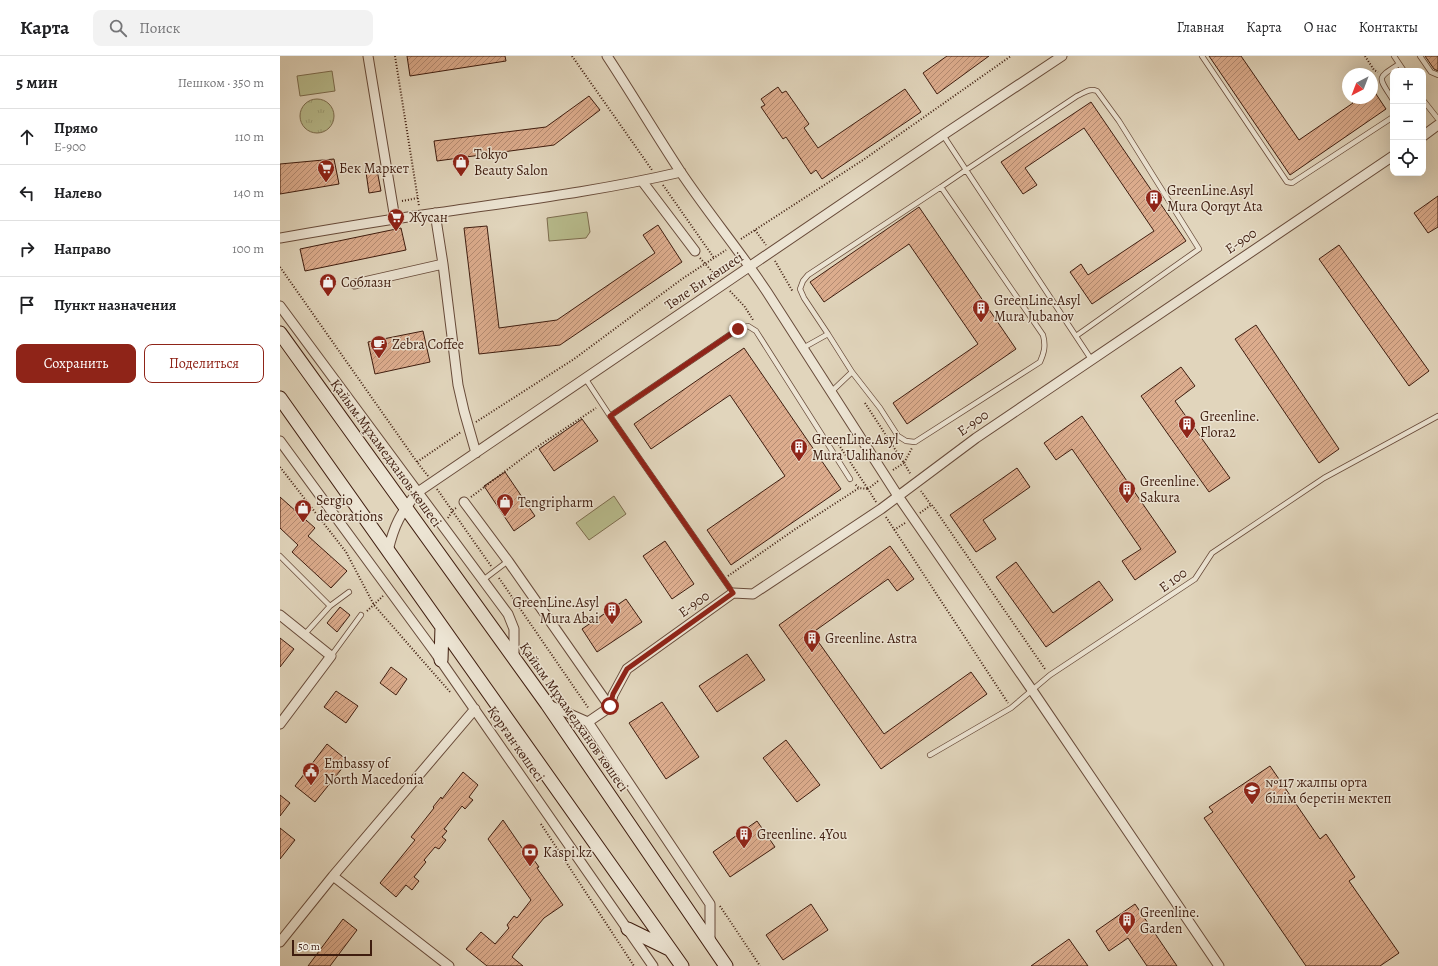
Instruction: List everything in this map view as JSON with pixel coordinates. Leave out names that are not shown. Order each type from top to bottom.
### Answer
[{"type":"main road","name":"Қайым Мұхамедханов көшесі","points":[[280,333],[547,704],[726,966]]},
{"type":"main road","points":[[280,398],[682,966]]},
{"type":"main road","points":[[441,660],[442,627]]},
{"type":"main road","points":[[628,929],[671,950]]},
{"type":"street","points":[[368,56],[395,219]]},
{"type":"street","points":[[607,56],[681,172],[733,245],[751,266],[898,496],[1032,690],[1219,966]]},
{"type":"street","name":"Төле Би көшесі","points":[[388,551],[393,530],[405,507],[418,492],[943,135],[1062,56]]},
{"type":"street","points":[[1426,134],[1438,125]]},
{"type":"street","name":"E-900","points":[[610,706],[613,694],[627,669],[733,593],[752,594],[881,509],[976,438],[1390,158]]},
{"type":"street","points":[[280,238],[434,213],[583,192],[658,178],[681,172]]},
{"type":"street","points":[[642,181],[695,251]]},
{"type":"street","points":[[434,213],[443,264],[458,385],[476,453]]},
{"type":"street","points":[[355,284],[443,264]]},
{"type":"street","points":[[280,306],[508,614],[514,629],[514,659]]},
{"type":"street","points":[[280,441],[441,660],[475,710]]},
{"type":"street","points":[[464,502],[508,561],[610,706],[588,722]]},
{"type":"street","points":[[280,616],[331,656],[280,724]]},
{"type":"street","points":[[547,704],[588,722],[710,904],[710,943]]},
{"type":"street","name":"Қорған көшесі","points":[[280,942],[333,876],[475,710],[653,966]]},
{"type":"street","points":[[333,876],[449,966]]},
{"type":"lane","points":[[1202,56],[1289,184],[1390,119]]},
{"type":"lane","points":[[1394,56],[1402,68]]},
{"type":"lane","points":[[1420,56],[1431,72],[1438,75]]},
{"type":"lane","points":[[1393,68],[1399,64]]},
{"type":"lane","points":[[1390,70],[1382,75],[1381,78],[1390,95]]},
{"type":"lane","points":[[941,187],[1043,335],[1045,343],[1040,362],[915,442],[906,442],[898,436],[880,408],[852,372],[804,298],[800,289],[803,281],[815,271],[1077,96],[1090,90],[1097,91],[1119,121],[1199,249],[1076,336]]},
{"type":"lane","points":[[1426,104],[1438,119]]},
{"type":"lane","points":[[943,135],[1091,359]]},
{"type":"lane","points":[[610,416],[738,329],[748,326],[756,331],[850,479]]},
{"type":"lane","points":[[803,348],[828,334]]},
{"type":"lane","points":[[831,392],[852,372]]},
{"type":"lane","points":[[585,378],[733,593]]},
{"type":"lane","name":"E 100","points":[[930,755],[1011,708],[1050,675],[1195,579],[1212,553],[1324,478],[1438,416]]},
{"type":"lane","points":[[280,556],[330,606]]},
{"type":"lane","points":[[483,580],[508,561]]},
{"type":"lane","points":[[304,635],[330,606],[349,592]]},
{"type":"lane","points":[[331,656],[361,615]]},
{"type":"path","points":[[395,56],[421,215]]},
{"type":"path","points":[[572,56],[714,258]]},
{"type":"path","points":[[418,462],[468,427],[574,359],[682,279],[863,160],[1012,56]]},
{"type":"path","points":[[392,202],[418,198]]},
{"type":"path","points":[[280,267],[453,510]]},
{"type":"path","points":[[443,526],[453,510],[540,445],[602,404]]},
{"type":"path","points":[[280,467],[346,552],[374,605],[450,692]]},
{"type":"path","points":[[723,580],[794,530],[859,488]]},
{"type":"path","points":[[931,505],[1050,675]]},
{"type":"path","points":[[881,509],[1011,708]]},
{"type":"path","points":[[361,615],[389,590]]},
{"type":"path","points":[[539,821],[634,966]]},
{"type":"green space","points":[[332,71],[335,91],[300,96],[297,76]]},
{"type":"green space","points":[[317,99],[329,104],[334,116],[329,128],[317,133],[305,128],[300,116],[305,104]]},
{"type":"green space","points":[[587,212],[590,232],[586,238],[549,241],[547,218]]},
{"type":"green space","points":[[614,496],[626,514],[589,540],[576,523]]},
{"type":"building","points":[[407,56],[505,56],[506,61],[410,76]]},
{"type":"building","points":[[947,56],[989,56],[937,94],[923,73]]},
{"type":"building","points":[[1209,56],[1241,56],[1299,140],[1352,104],[1378,104],[1378,97],[1386,109],[1290,175]]},
{"type":"building","points":[[1425,56],[1438,56],[1438,71],[1434,69]]},
{"type":"building","points":[[778,87],[782,93],[786,91],[809,124],[804,128],[818,148],[905,89],[921,112],[822,179],[816,170],[811,174],[786,137],[783,139],[761,107],[765,105],[761,99]]},
{"type":"building","points":[[589,96],[600,110],[554,145],[437,161],[434,141],[546,127]]},
{"type":"building","name":"GreenLine.Asyl Mura Qorqyt Ata","points":[[1091,102],[1186,241],[1092,304],[1070,272],[1081,264],[1088,275],[1154,231],[1084,128],[1025,168],[1037,185],[1023,194],[1001,162]]},
{"type":"building","points":[[334,159],[339,184],[280,194],[280,164]]},
{"type":"building","points":[[377,170],[381,191],[369,193],[366,172]]},
{"type":"building","points":[[1438,196],[1438,227],[1428,233],[1414,213]]},
{"type":"building","name":"GreenLine.Asyl Mura Jubanov","points":[[919,207],[1016,349],[907,424],[893,403],[978,344],[909,244],[824,302],[810,282]]},
{"type":"building","points":[[658,225],[682,262],[560,345],[479,354],[464,228],[487,226],[499,328],[557,320],[655,253],[643,235]]},
{"type":"building","points":[[401,228],[406,250],[305,271],[300,249]]},
{"type":"building","points":[[1339,245],[1429,371],[1409,386],[1319,259]]},
{"type":"building","points":[[1256,325],[1339,449],[1319,463],[1235,339]]},
{"type":"building","points":[[423,331],[430,362],[375,374],[368,342]]},
{"type":"building","name":"GreenLine.Asyl Mura Ualihanov","points":[[744,348],[841,489],[731,565],[707,530],[785,476],[730,395],[651,449],[634,424]]},
{"type":"building","name":"Greenline. Flora2","points":[[1181,367],[1195,386],[1175,401],[1230,478],[1209,492],[1141,396]]},
{"type":"building","name":"Greenline. Sakura","points":[[1082,416],[1176,552],[1135,580],[1122,561],[1141,549],[1072,449],[1056,460],[1044,443]]},
{"type":"building","points":[[582,419],[598,441],[554,471],[539,449]]},
{"type":"building","points":[[1017,468],[1030,487],[983,520],[996,539],[976,552],[950,515]]},
{"type":"building","points":[[505,472],[535,516],[514,531],[484,486]]},
{"type":"building","points":[[280,497],[315,528],[308,536],[347,571],[331,588],[292,552],[298,545],[280,528]]},
{"type":"building","points":[[665,541],[694,584],[672,599],[643,556]]},
{"type":"building","name":"Greenline. Astra","points":[[890,546],[914,579],[897,591],[888,579],[812,633],[884,734],[971,672],[987,694],[881,769],[779,625]]},
{"type":"building","points":[[1016,562],[1053,613],[1099,581],[1113,600],[1046,647],[996,577]]},
{"type":"building","name":"GreenLine.Asyl Mura Abai","points":[[626,599],[642,622],[597,652],[582,629]]},
{"type":"building","points":[[340,607],[350,615],[337,632],[327,623]]},
{"type":"building","points":[[280,638],[294,649],[280,667]]},
{"type":"building","points":[[747,654],[765,680],[717,712],[699,686]]},
{"type":"building","points":[[391,667],[407,679],[396,695],[380,683]]},
{"type":"building","points":[[336,691],[358,706],[346,723],[324,707]]},
{"type":"building","points":[[662,702],[699,757],[666,779],[629,723]]},
{"type":"building","points":[[786,740],[820,785],[797,802],[763,758]]},
{"type":"building","points":[[327,744],[348,761],[315,802],[295,786]]},
{"type":"building","points":[[1270,766],[1320,839],[1326,834],[1355,877],[1349,881],[1399,953],[1380,966],[1306,966],[1204,818],[1213,812],[1209,807]]},
{"type":"building","points":[[463,772],[478,785],[469,797],[473,800],[465,809],[462,806],[444,829],[447,831],[442,837],[446,840],[439,849],[435,847],[424,860],[426,862],[414,877],[419,881],[412,890],[406,885],[396,897],[380,883],[415,840],[411,837],[434,808],[433,807],[441,797],[442,799]]},
{"type":"building","points":[[280,795],[290,803],[280,816]]},
{"type":"building","points":[[503,820],[529,858],[531,856],[539,867],[537,868],[563,905],[544,918],[512,957],[523,966],[487,966],[466,949],[481,932],[495,944],[509,928],[507,925],[514,916],[517,918],[531,900],[488,839]]},
{"type":"building","name":"Greenline. 4You","points":[[757,821],[775,847],[730,877],[713,852]]},
{"type":"building","points":[[280,828],[295,840],[280,859]]},
{"type":"building","points":[[811,904],[828,930],[783,960],[766,935]]},
{"type":"building","name":"Greenline. Garden","points":[[1135,904],[1177,966],[1147,966],[1128,938],[1109,951],[1096,931]]},
{"type":"building","points":[[343,919],[357,930],[330,966],[308,966]]},
{"type":"building","points":[[1069,939],[1088,966],[1031,966]]},
{"type":"place","name":"Tokyo Beauty Salon","points":[[461,177]]},
{"type":"place","name":"Бек Маркет","points":[[326,183]]},
{"type":"place","name":"GreenLine.Asyl Mura Qorqyt Ata","points":[[1154,213]]},
{"type":"place","name":"Жусан","points":[[396,232]]},
{"type":"place","name":"Соблазн","points":[[328,297]]},
{"type":"place","name":"GreenLine.Asyl Mura Jubanov","points":[[981,323]]},
{"type":"place","name":"Zebra Coffee","points":[[379,359]]},
{"type":"place","name":"Greenline. Flora2","points":[[1187,439]]},
{"type":"place","name":"GreenLine.Asyl Mura Ualihanov","points":[[799,462]]},
{"type":"place","name":"Greenline. Sakura","points":[[1127,504]]},
{"type":"place","name":"Tengripharm","points":[[505,517]]},
{"type":"place","name":"Sergio decorations","points":[[303,523]]},
{"type":"place","name":"GreenLine.Asyl Mura Abai","points":[[612,625]]},
{"type":"place","name":"Greenline. Astra","points":[[812,653]]},
{"type":"place","name":"Embassy of North Macedonia","points":[[311,786]]},
{"type":"place","name":"№117 жалпы орта білім беретін мектеп","points":[[1252,805]]},
{"type":"place","name":"Greenline. 4You","points":[[744,849]]},
{"type":"place","name":"Kaspi.kz","points":[[530,867]]},
{"type":"place","name":"Greenline. Garden","points":[[1127,935]]},
{"type":"route","points":[[610,706],[613,694],[627,669],[733,593],[610,416],[738,329]]}]
